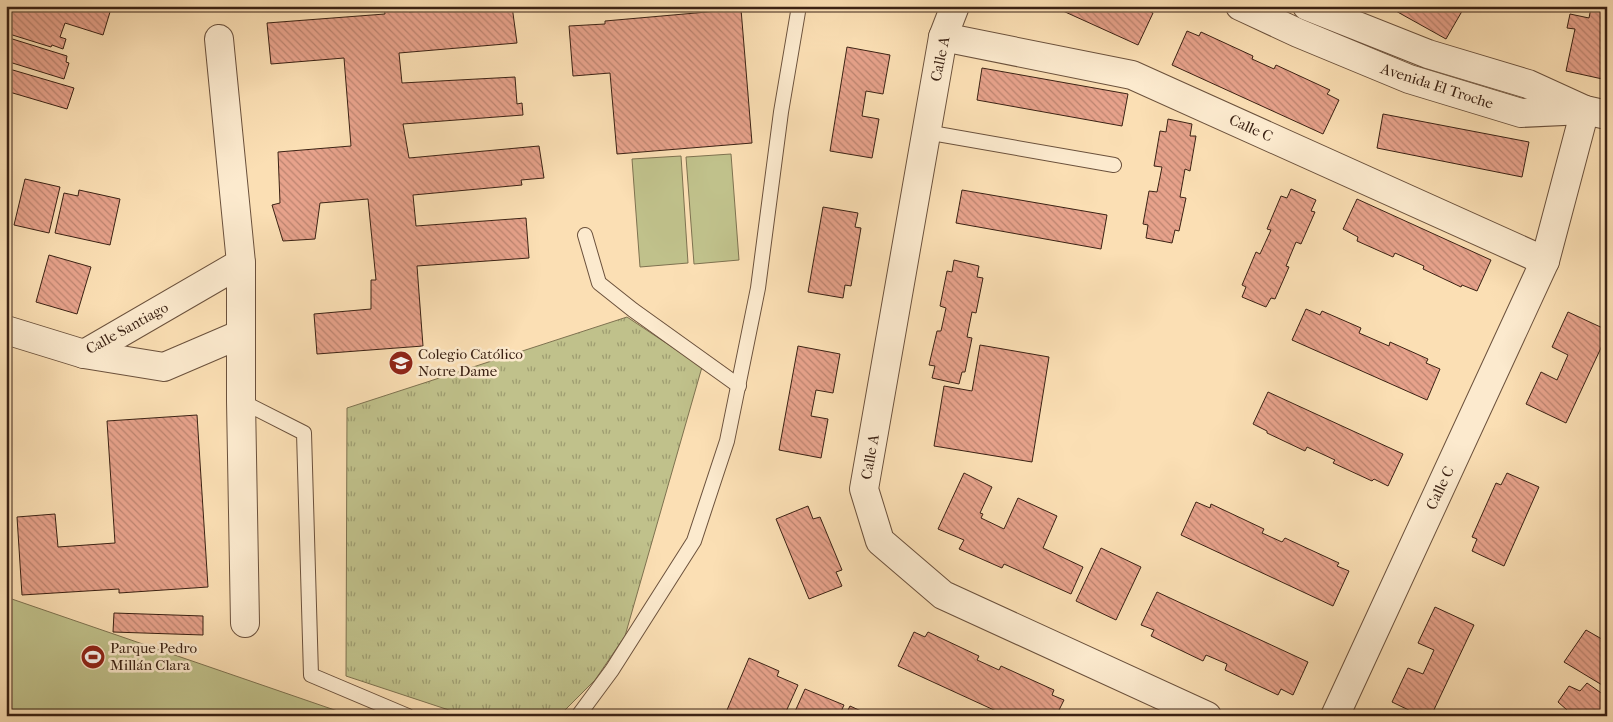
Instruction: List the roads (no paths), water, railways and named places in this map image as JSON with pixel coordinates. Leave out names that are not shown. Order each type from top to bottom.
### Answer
[{"type":"street","name":"Calle A","points":[[955,6],[943,37],[864,489],[880,541],[943,595],[1207,716]]},
{"type":"street","name":"Avenida El Troche","points":[[1240,6],[1298,33],[1409,79],[1521,112],[1596,113]]},
{"type":"street","name":"Avenida El Troche","points":[[1309,7],[1428,54],[1528,84],[1596,113]]},
{"type":"street","points":[[1298,33],[1309,7]]},
{"type":"street","name":"Calle C","points":[[943,37],[1132,75],[1545,261]]},
{"type":"street","points":[[219,39],[241,263],[240,334],[245,623]]},
{"type":"street","name":"Calle C","points":[[1335,716],[1545,261],[1596,113]]},
{"type":"street","name":"Calle Santiago","points":[[6,330],[84,354],[241,263]]},
{"type":"street","points":[[84,354],[164,367],[240,334]]},
{"type":"lane","points":[[578,716],[612,670],[694,541],[727,441],[758,288],[781,112],[799,6]]},
{"type":"lane","points":[[926,132],[1114,165]]},
{"type":"lane","points":[[585,235],[599,283],[738,386]]},
{"type":"lane","points":[[241,401],[304,433],[311,675],[408,716]]},
{"type":"place","name":"Colegio Católico Notre Dame","points":[[401,363]]},
{"type":"place","name":"Parque Pedro Millán Clara","points":[[93,657]]}]
